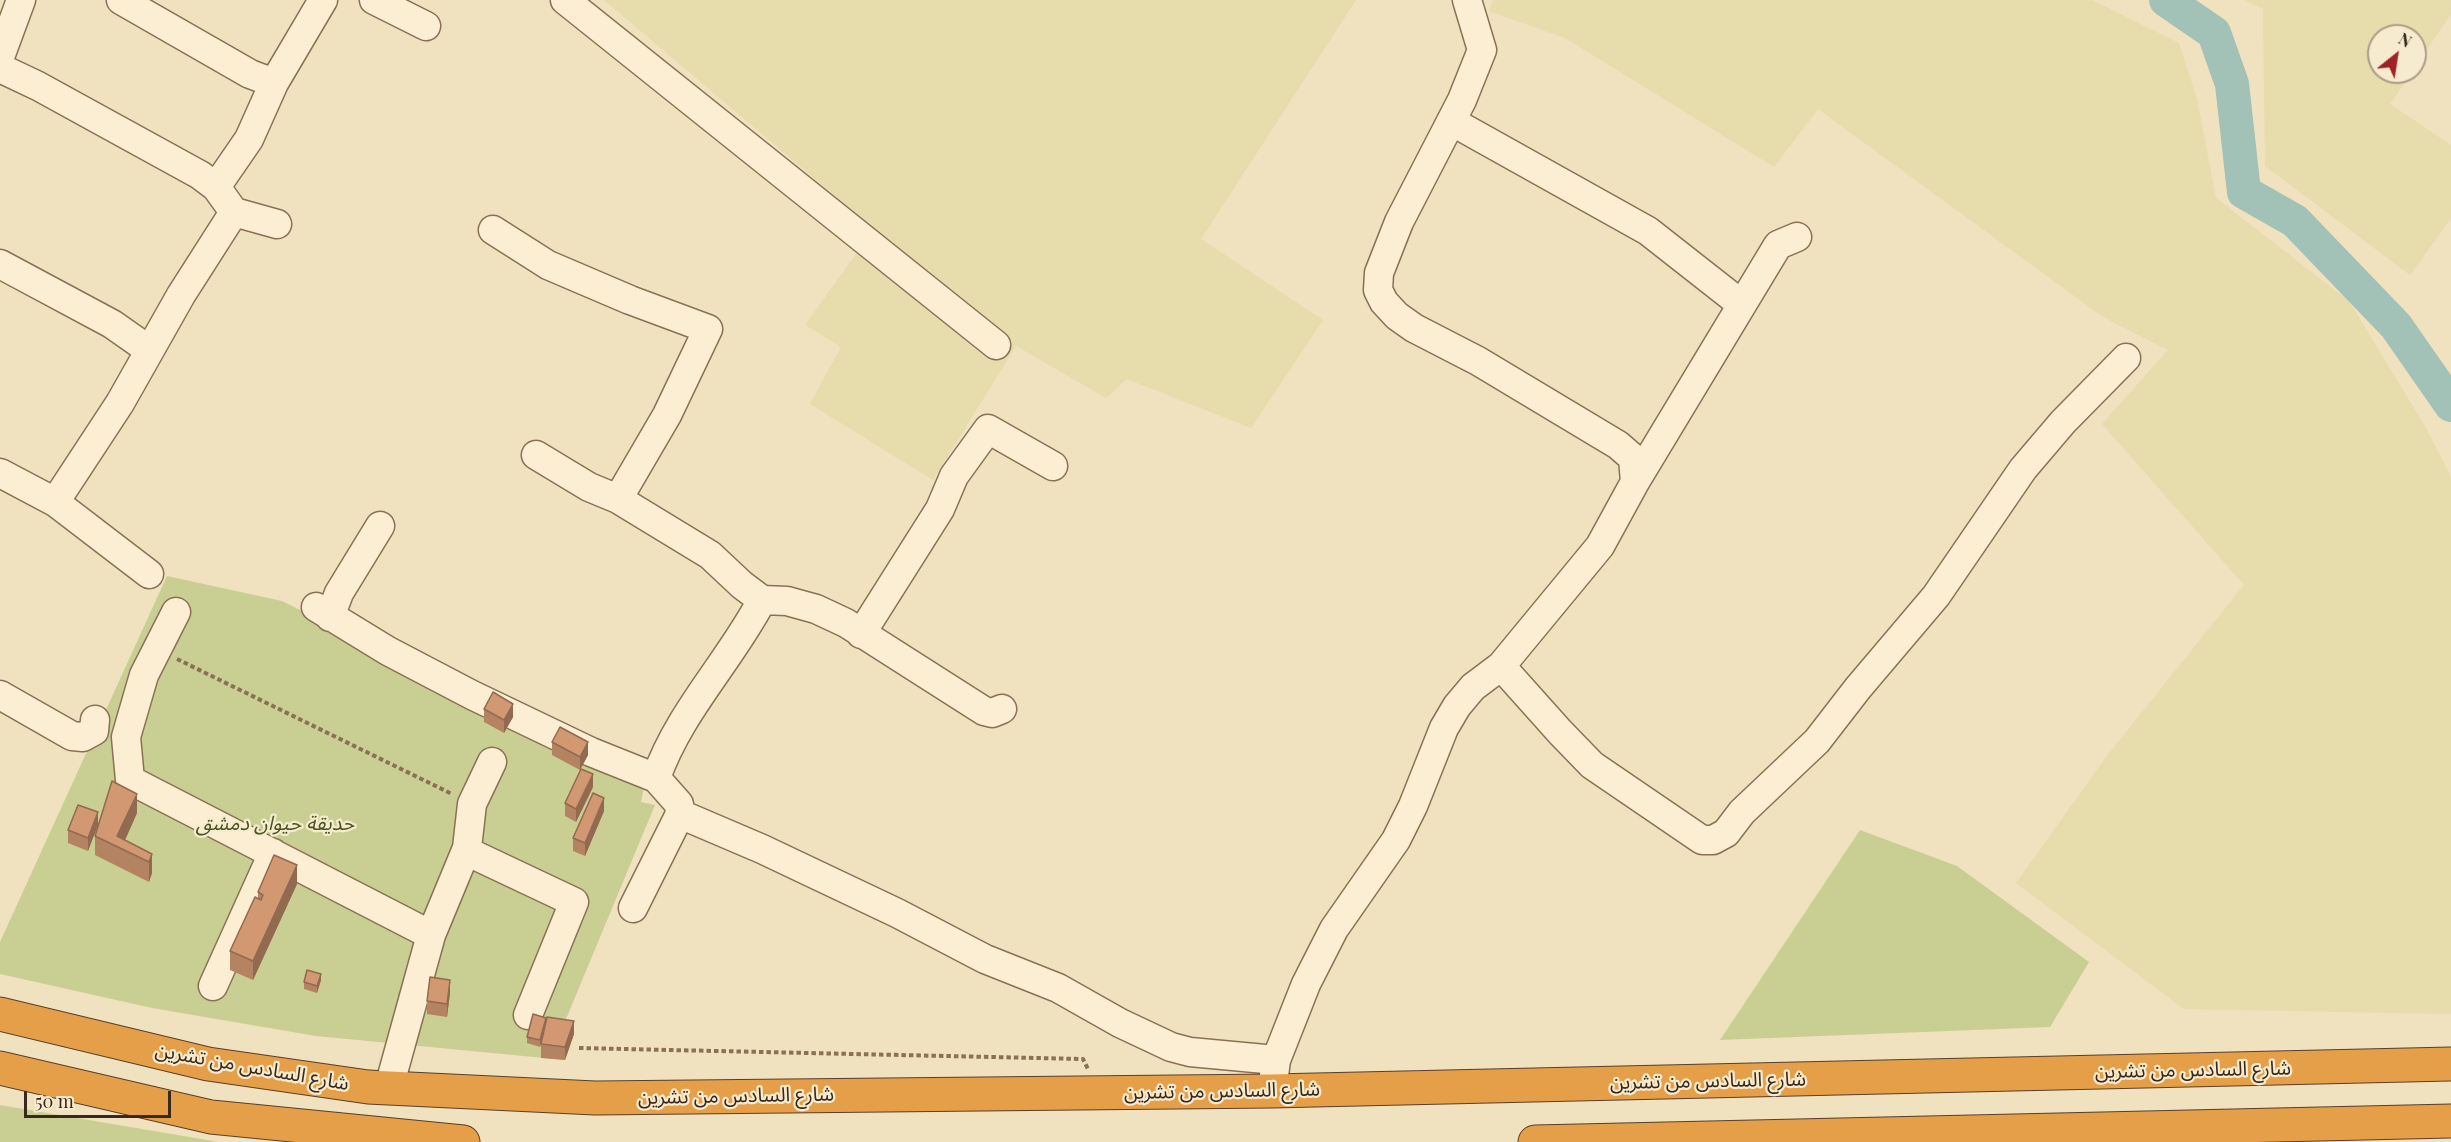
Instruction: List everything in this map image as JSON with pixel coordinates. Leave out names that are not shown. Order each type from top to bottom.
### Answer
[{"type":"highway","name":"شارع السادس من تشرين","points":[[0,1014],[208,1064],[368,1087],[595,1098],[1099,1092],[1274,1075],[2451,1064]]},
{"type":"highway","points":[[0,1068],[211,1117],[463,1142]]},
{"type":"highway","points":[[1535,1142],[2451,1121]]},
{"type":"street","points":[[0,57],[21,0]]},
{"type":"street","points":[[121,0],[250,74],[274,83]]},
{"type":"street","points":[[216,187],[249,139],[274,83],[323,0]]},
{"type":"street","points":[[374,0],[426,26]]},
{"type":"street","points":[[565,0],[996,345]]},
{"type":"street","points":[[1467,0],[1482,50],[1451,121],[1395,232],[1379,273],[1378,291],[1397,316],[1414,328],[1478,361],[1618,445],[1633,458],[1635,482]]},
{"type":"street","points":[[0,68],[121,130],[200,175],[216,187],[234,212],[277,224]]},
{"type":"street","points":[[1451,121],[1648,231],[1741,304]]},
{"type":"street","points":[[54,502],[120,403],[149,350],[234,212]]},
{"type":"street","points":[[493,230],[548,265],[630,300],[708,329],[667,414],[618,499]]},
{"type":"street","points":[[680,814],[762,849],[876,903],[985,959],[1058,988],[1120,1023],[1171,1047],[1274,1075],[1295,1008],[1334,929],[1396,840],[1444,728],[1457,706],[1473,687],[1501,666],[1600,546],[1635,482],[1778,245],[1797,237]]},
{"type":"street","points":[[0,264],[112,324],[149,350]]},
{"type":"street","points":[[1501,666],[1592,765],[1702,840],[1713,840],[1726,834],[1742,812],[1817,741],[1936,596],[2023,469],[2063,422],[2126,358]]},
{"type":"street","points":[[861,634],[940,509],[954,476],[988,429],[1053,466]]},
{"type":"street","points":[[536,455],[589,487],[618,499],[710,555],[762,600],[787,601],[816,609],[846,623],[984,711],[992,713],[1002,710]]},
{"type":"street","points":[[0,473],[54,502],[150,574]]},
{"type":"street","points":[[380,526],[339,593],[323,612],[472,695],[591,752],[656,778],[679,804],[680,814],[633,908]]},
{"type":"street","points":[[656,778],[663,758],[685,718],[745,631],[762,600]]},
{"type":"street","points":[[176,612],[144,675],[126,737],[130,780],[431,935]]},
{"type":"street","points":[[0,695],[72,736],[83,737],[94,731],[95,720]]},
{"type":"street","points":[[389,1087],[431,935],[466,851],[472,804],[492,762]]},
{"type":"street","points":[[466,851],[573,902],[528,1015]]},
{"type":"street","points":[[213,986],[273,854]]},
{"type":"path","points":[[157,649],[472,804]]},
{"type":"path","points":[[579,1048],[1083,1059],[1099,1092]]},
{"type":"shaded area","points":[[604,0],[1356,0],[1201,239],[1323,320],[1251,428],[1127,379],[1106,398],[1016,346],[933,480],[810,404],[841,347],[805,325],[874,229]]},
{"type":"shaded area","points":[[1493,0],[2092,0],[2179,43],[2197,99],[2216,198],[2349,301],[2426,428],[2451,477],[2451,1014],[2184,1009],[2016,883],[2106,757],[2244,585],[2102,424],[2168,350],[2103,317],[1818,109],[1774,167],[1565,38],[1489,11]]},
{"type":"shaded area","points":[[2245,0],[2451,0],[2451,14],[2427,49],[2427,24],[2367,24],[2367,84],[2404,84],[2390,104],[2451,145],[2451,218],[2410,275],[2265,166],[2263,9]]},
{"type":"green space","name":"حديقة حيوان دمشق","points":[[167,576],[282,601],[645,782],[641,802],[655,805],[561,1031],[565,1060],[316,1036],[152,1008],[0,974],[0,942]]},
{"type":"green space","points":[[1860,830],[1957,866],[2089,962],[2050,1027],[1720,1040]]},
{"type":"green space","points":[[0,1105],[219,1142],[0,1142]]},
{"type":"building","points":[[493,692],[513,704],[504,720],[484,709]]},
{"type":"building","points":[[560,727],[588,742],[580,757],[552,742]]},
{"type":"building","points":[[581,769],[593,774],[576,809],[565,803]]},
{"type":"building","points":[[112,781],[137,794],[117,836],[152,854],[149,862],[95,836]]},
{"type":"building","points":[[593,793],[604,798],[585,843],[573,838]]},
{"type":"building","points":[[78,805],[98,812],[88,838],[68,830]]},
{"type":"building","points":[[274,855],[297,865],[253,961],[230,951],[255,897],[261,900],[263,895],[258,892]]},
{"type":"building","points":[[307,970],[321,974],[317,986],[304,982]]},
{"type":"building","points":[[430,977],[450,980],[447,1004],[427,1001]]},
{"type":"building","points":[[533,1014],[546,1018],[540,1040],[527,1037]]},
{"type":"building","points":[[547,1017],[574,1021],[565,1047],[541,1044]]},
{"type":"waterway","points":[[2166,0],[2214,33],[2232,84],[2244,192],[2295,221],[2396,326],[2451,405]]}]
